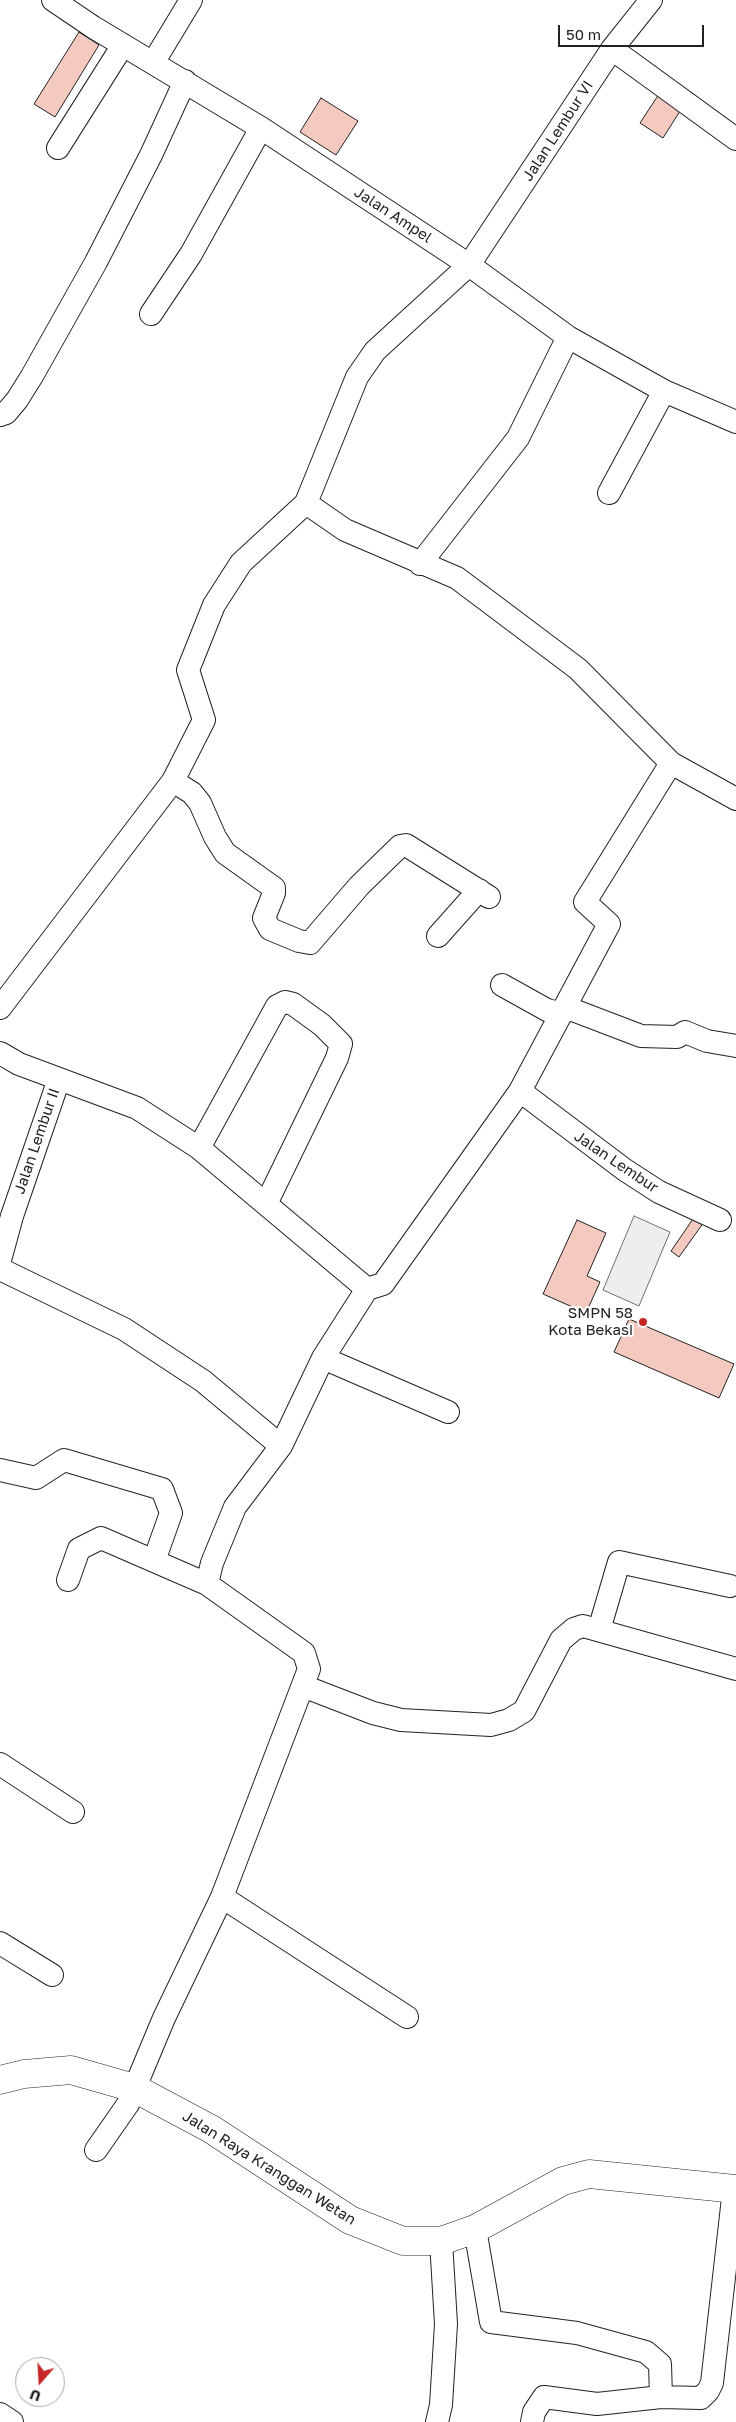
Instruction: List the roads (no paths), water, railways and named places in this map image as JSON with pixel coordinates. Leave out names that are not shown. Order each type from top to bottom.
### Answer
[{"type":"main road","name":"Jalan Raya Kranggan Wetan","points":[[0,2080],[24,2074],[70,2070],[134,2088],[211,2129],[350,2220],[403,2241],[441,2242],[475,2229],[563,2181],[588,2174],[735,2189]]},
{"type":"street","name":"Jalan Ampel","points":[[53,0],[123,45],[261,128],[469,265],[568,337],[664,391],[736,422]]},
{"type":"street","points":[[153,62],[191,0]]},
{"type":"street","name":"Jalan Lembur VI","points":[[306,503],[357,376],[375,350],[469,265],[612,49],[651,0]]},
{"type":"street","points":[[58,148],[123,45]]},
{"type":"street","points":[[612,49],[736,139]]},
{"type":"street","points":[[0,415],[6,413],[32,376],[96,262],[151,155],[185,81]]},
{"type":"street","points":[[151,314],[191,254],[261,128]]},
{"type":"street","points":[[420,564],[518,438],[568,337]]},
{"type":"street","points":[[609,493],[664,391]]},
{"type":"street","points":[[0,1008],[173,781],[204,720],[188,670],[214,605],[241,563],[306,503],[345,530],[420,564],[457,578],[578,669],[671,763],[736,799]]},
{"type":"street","points":[[207,1584],[212,1563],[235,1507],[281,1446],[323,1358],[367,1289],[383,1284],[520,1091],[609,924],[585,902],[671,763]]},
{"type":"street","points":[[173,781],[192,793],[200,803],[215,837],[225,853],[274,888],[274,893],[264,918],[270,929],[299,941],[310,943],[359,886],[400,846],[406,845],[484,894],[438,936]]},
{"type":"street","points":[[502,985],[547,1010],[563,1010],[641,1036],[676,1037],[685,1032],[707,1041],[736,1046]]},
{"type":"street","points":[[199,1148],[277,1006],[285,1002],[293,1004],[322,1024],[340,1044],[337,1058],[266,1204]]},
{"type":"street","points":[[0,1053],[19,1064],[137,1108],[199,1148],[367,1289]]},
{"type":"street","name":"Jalan Lembur II","points":[[0,1260],[6,1213],[59,1079]]},
{"type":"street","name":"Jalan Lembur","points":[[520,1091],[625,1170],[659,1192],[720,1220]]},
{"type":"street","points":[[0,1269],[124,1329],[203,1381],[281,1446]]},
{"type":"street","points":[[323,1358],[448,1412]]},
{"type":"street","points":[[0,1470],[36,1478],[64,1460],[162,1489],[171,1513],[154,1561]]},
{"type":"street","points":[[68,1580],[79,1549],[101,1538],[207,1584],[304,1653],[310,1669],[222,1897],[164,2018],[128,2104],[96,2150]]},
{"type":"street","points":[[599,1630],[619,1562],[730,1586]]},
{"type":"street","points":[[303,1686],[373,1713],[401,1720],[491,1724],[509,1720],[524,1711],[561,1640],[574,1629],[584,1626],[736,1669]]},
{"type":"street","points":[[0,1764],[73,1812]]},
{"type":"street","points":[[222,1897],[407,2017]]},
{"type":"street","points":[[0,1943],[52,1975]]},
{"type":"street","points":[[532,2422],[534,2412],[544,2397],[597,2404],[661,2397],[701,2398],[708,2391],[712,2383],[735,2189]]},
{"type":"street","points":[[475,2229],[491,2322],[577,2333],[646,2352],[660,2364],[661,2397]]},
{"type":"street","points":[[436,2422],[442,2405],[446,2324],[441,2242]]},
{"type":"street","points":[[0,2414],[12,2422]]},
{"type":"place","name":"SMPN 58 Kota Bekasi","points":[[643,1322]]}]
